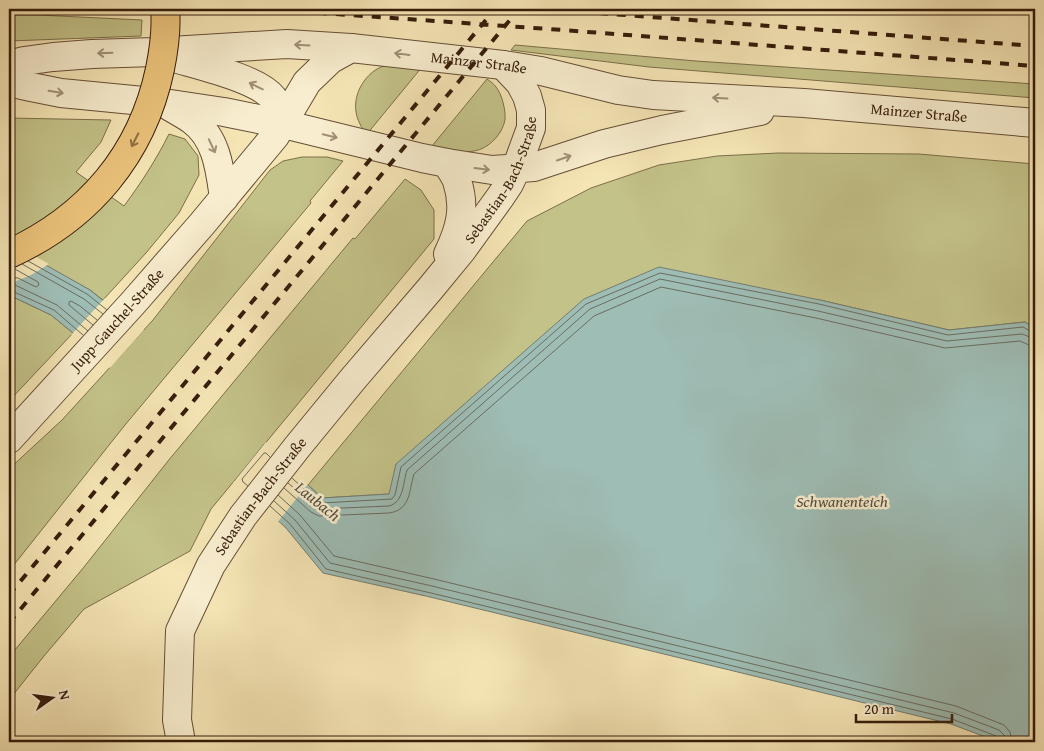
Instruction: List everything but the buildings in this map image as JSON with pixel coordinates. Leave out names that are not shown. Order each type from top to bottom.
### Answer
[{"type":"highway","points":[[9,254],[48,233],[68,218],[102,187],[127,154],[146,116],[157,81],[165,41],[166,9]]},
{"type":"street","name":"Mainzer Straße","points":[[9,65],[63,56],[287,44],[351,48],[503,65],[541,71],[627,92],[653,95],[804,103],[1035,123]]},
{"type":"street","name":"Jupp-Gauchel-Straße","points":[[9,439],[133,303],[224,198],[275,136],[307,82],[331,59],[351,48]]},
{"type":"street","name":"Mainzer Straße","points":[[154,52],[239,78],[264,89],[274,99],[279,108],[283,124]]},
{"type":"street","name":"Sebastian-Bach-Straße","points":[[181,742],[177,720],[180,631],[211,565],[243,516],[353,379],[430,290],[476,231],[509,184],[531,128],[527,96],[520,83],[503,65]]},
{"type":"street","name":"Mainzer Straße","points":[[9,82],[61,93],[164,103],[224,112],[283,124],[447,164],[492,170],[534,167],[604,144],[662,130],[804,103]]},
{"type":"street","points":[[164,103],[194,121],[213,145],[224,198]]},
{"type":"street","name":"Sebastian-Bach-Straße","points":[[430,290],[453,244],[462,213],[456,179],[447,164]]},
{"type":"shaded area","points":[[9,15],[142,20],[141,36],[9,41]]},
{"type":"shaded area","points":[[515,45],[696,61],[1035,84],[1035,98],[649,67],[511,50]]},
{"type":"shaded area","points":[[388,65],[422,67],[367,134],[357,117],[357,95],[368,76],[377,69]]},
{"type":"shaded area","points":[[487,79],[498,90],[504,107],[505,120],[498,136],[479,150],[468,152],[458,152],[432,146]]},
{"type":"shaded area","points":[[9,118],[111,120],[101,142],[76,172],[124,206],[148,171],[169,134],[185,139],[198,156],[199,175],[179,213],[103,300],[90,290],[9,246]]},
{"type":"shaded area","points":[[779,153],[919,154],[1035,164],[1035,328],[1025,322],[949,330],[820,300],[390,494],[322,498],[308,485],[527,221],[591,188],[659,165],[717,156]]},
{"type":"shaded area","points":[[302,157],[327,157],[343,161],[310,201],[311,203],[125,425],[9,571],[9,469],[62,420],[153,320],[270,170],[283,161]]},
{"type":"shaded area","points":[[405,179],[421,190],[434,210],[434,239],[211,509],[190,551],[84,609],[9,700],[9,657],[84,567],[168,461],[353,238],[355,239]]},
{"type":"shaded area","points":[[9,295],[51,315],[73,333],[9,401]]},
{"type":"water","points":[[9,246],[14,247],[90,290],[142,332],[73,333],[51,315],[9,295]]},
{"type":"water","name":"Schwanenteich","points":[[659,267],[820,300],[949,330],[1025,322],[1035,328],[1035,742],[999,742],[951,724],[430,597],[323,573],[286,528],[235,481],[264,444],[322,498],[389,494],[396,464],[584,299]]},
{"type":"pier","points":[[9,244],[15,245],[49,264],[31,275],[9,284]]},
{"type":"pier","points":[[105,298],[144,330],[110,368],[71,335]]},
{"type":"pier","points":[[266,442],[309,483],[277,523],[233,483]]},
{"type":"railway","points":[[264,9],[1035,66]]},
{"type":"railway","points":[[9,595],[495,9]]},
{"type":"railway","points":[[9,623],[519,9]]},
{"type":"railway","points":[[545,9],[1035,46]]},
{"type":"water label","name":"Laubach","points":[[318,501]]}]
